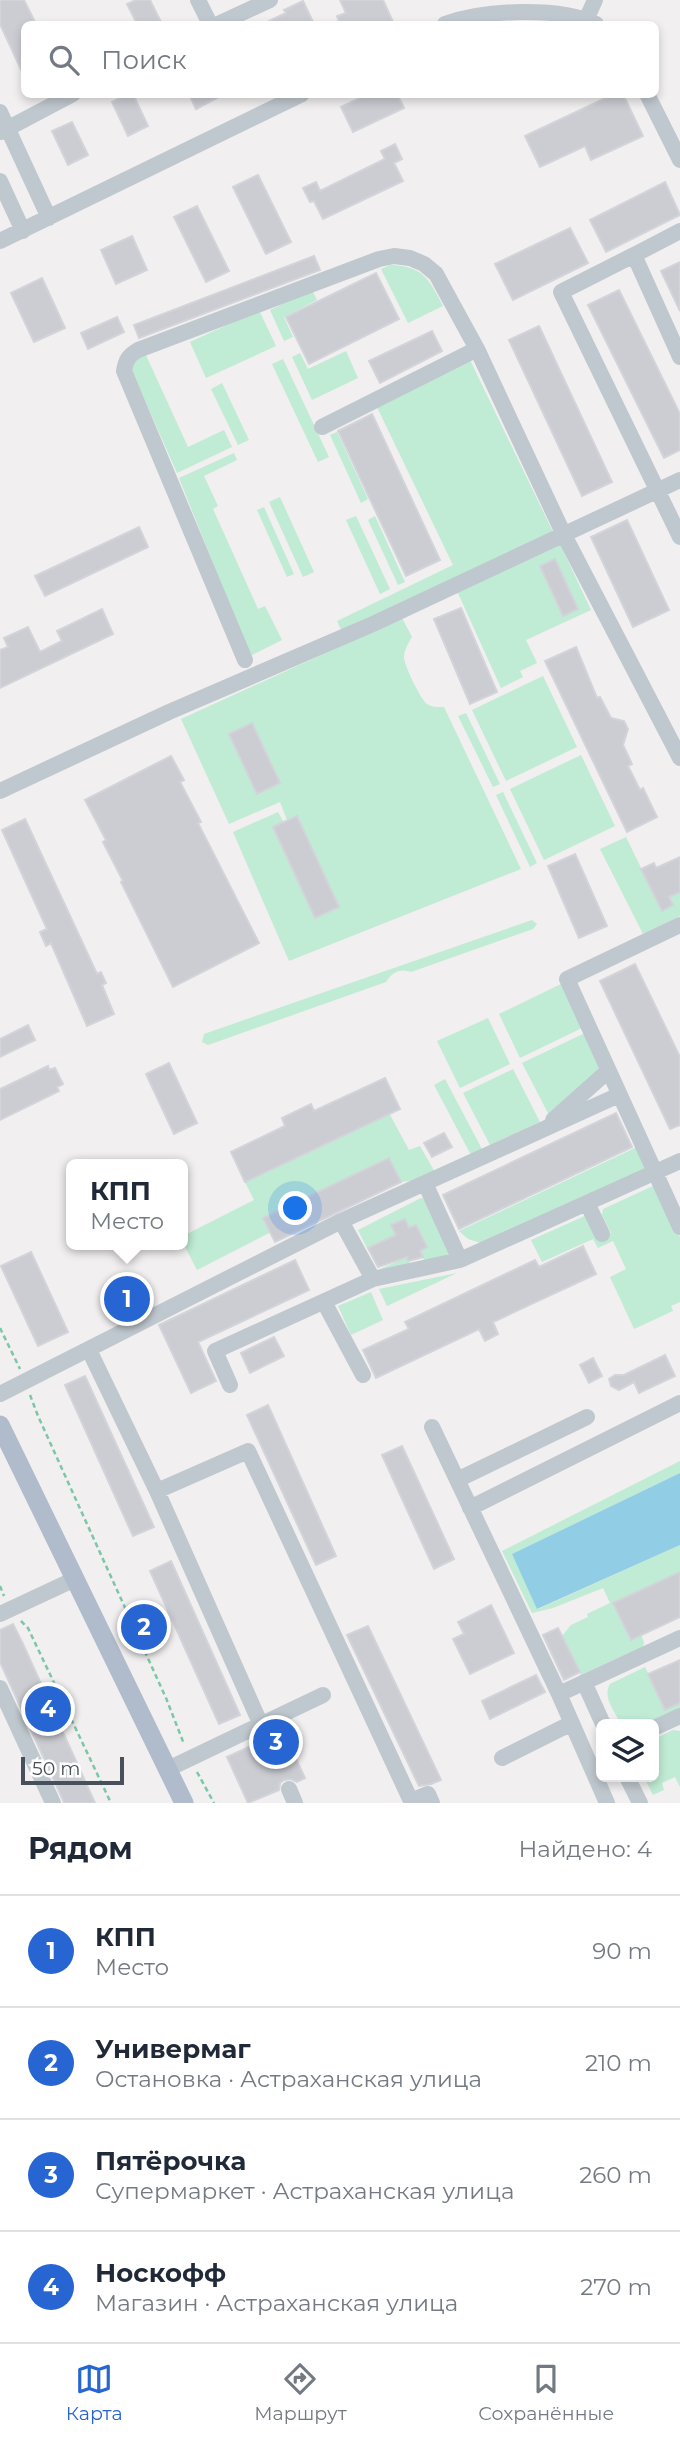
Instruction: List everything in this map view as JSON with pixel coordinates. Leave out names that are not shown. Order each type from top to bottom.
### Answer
[{"type":"main road","points":[[0,1425],[184,1803]]},
{"type":"street","points":[[198,0],[208,21]]},
{"type":"street","points":[[224,21],[270,0]]},
{"type":"street","points":[[591,21],[595,0]]},
{"type":"street","points":[[458,21],[490,14],[547,13],[586,21]]},
{"type":"street","points":[[4,131],[66,98]]},
{"type":"street","points":[[0,240],[294,98]]},
{"type":"street","points":[[650,98],[680,160]]},
{"type":"street","points":[[0,112],[4,131],[49,218]]},
{"type":"street","points":[[0,181],[23,231]]},
{"type":"street","points":[[680,231],[561,292],[680,537]]},
{"type":"street","points":[[634,255],[680,357]]},
{"type":"street","points":[[245,660],[124,371],[126,361],[130,354],[379,259],[394,256],[410,258],[424,264],[436,274],[477,349],[564,535],[680,758]]},
{"type":"street","points":[[322,427],[477,349]]},
{"type":"street","points":[[0,791],[169,712],[373,624],[680,480]]},
{"type":"street","points":[[680,925],[567,979],[680,1227]]},
{"type":"street","points":[[541,1131],[608,1071]]},
{"type":"street","points":[[0,1394],[341,1221],[619,1095]]},
{"type":"street","points":[[230,1385],[215,1351],[373,1279],[460,1260],[680,1161]]},
{"type":"street","points":[[425,1183],[460,1260]]},
{"type":"street","points":[[587,1203],[603,1234]]},
{"type":"street","points":[[341,1221],[373,1279]]},
{"type":"street","points":[[324,1301],[363,1375]]},
{"type":"street","points":[[89,1350],[157,1491],[261,1725]]},
{"type":"street","points":[[470,1508],[680,1403]]},
{"type":"street","points":[[457,1480],[587,1417]]},
{"type":"street","points":[[432,1427],[559,1694],[607,1803]]},
{"type":"street","points":[[157,1491],[247,1451],[411,1801],[428,1794],[432,1803]]},
{"type":"street","points":[[5,1611],[75,1579]]},
{"type":"street","points":[[559,1694],[680,1638]]},
{"type":"street","points":[[584,1682],[601,1719]]},
{"type":"street","points":[[0,1688],[52,1803]]},
{"type":"street","points":[[168,1769],[323,1695]]},
{"type":"street","points":[[659,1726],[680,1716]]},
{"type":"street","points":[[502,1758],[572,1723]]},
{"type":"street","points":[[630,1782],[640,1803]]},
{"type":"path","points":[[0,1328],[166,1698],[190,1759],[214,1803]]},
{"type":"path","points":[[0,1586],[5,1611],[27,1628],[111,1803]]},
{"type":"green space","points":[[390,265],[418,271],[429,281],[443,306],[408,323],[381,269]]},
{"type":"green space","points":[[312,290],[317,300],[284,317],[293,337],[284,341],[270,310]]},
{"type":"green space","points":[[259,310],[276,346],[206,378],[190,342]]},
{"type":"green space","points":[[346,351],[358,378],[312,400],[292,357],[300,353],[308,369]]},
{"type":"green space","points":[[145,353],[188,447],[224,430],[232,447],[177,473],[131,369],[132,363]]},
{"type":"green space","points":[[283,359],[329,457],[318,462],[272,364]]},
{"type":"green space","points":[[470,360],[553,532],[343,634],[337,621],[453,565],[376,405]]},
{"type":"green space","points":[[222,383],[249,440],[238,445],[211,389]]},
{"type":"green space","points":[[337,432],[368,499],[361,503],[330,435]]},
{"type":"green space","points":[[234,453],[237,460],[204,476],[218,506],[213,509],[258,609],[265,606],[282,640],[250,656],[179,478]]},
{"type":"green space","points":[[280,497],[314,572],[303,577],[269,502]]},
{"type":"green space","points":[[264,507],[294,574],[287,577],[257,510]]},
{"type":"green space","points":[[356,516],[390,589],[380,594],[346,520]]},
{"type":"green space","points":[[375,516],[405,582],[398,585],[368,520]]},
{"type":"green space","points":[[560,544],[591,610],[526,640],[537,663],[520,671],[523,677],[501,688],[457,591]]},
{"type":"green space","points":[[402,618],[412,637],[404,658],[414,683],[427,704],[444,707],[521,869],[289,961],[233,832],[278,812],[283,821],[287,820],[280,802],[229,824],[181,719]],"holes":[[[252,723],[280,783],[257,794],[229,734]],[[296,816],[339,906],[315,917],[273,827]]]},
{"type":"green space","points":[[543,676],[577,747],[506,781],[472,710]]},
{"type":"green space","points":[[466,713],[500,784],[493,787],[458,716]]},
{"type":"green space","points":[[581,755],[615,826],[544,860],[510,789]]},
{"type":"green space","points":[[503,792],[537,863],[530,867],[496,795]]},
{"type":"green space","points":[[626,837],[662,911],[673,906],[669,897],[680,892],[680,916],[643,934],[600,849]]},
{"type":"green space","points":[[532,920],[537,924],[533,929],[411,972],[397,972],[386,982],[208,1045],[202,1042],[204,1034]]},
{"type":"green space","points":[[563,983],[584,1027],[520,1058],[499,1014]]},
{"type":"green space","points":[[488,1018],[510,1064],[460,1088],[437,1041]]},
{"type":"green space","points":[[585,1033],[603,1072],[550,1117],[522,1063]]},
{"type":"green space","points":[[513,1069],[540,1122],[490,1145],[463,1093]]},
{"type":"green space","points":[[445,1079],[483,1151],[472,1157],[434,1085]]},
{"type":"green space","points":[[389,1113],[409,1150],[420,1146],[436,1174],[426,1179],[401,1182],[389,1158],[264,1217],[271,1232],[197,1270],[187,1250],[188,1233],[254,1200],[245,1182]]},
{"type":"green space","points":[[637,1147],[647,1170],[481,1243],[468,1239],[459,1231]]},
{"type":"green space","points":[[655,1185],[680,1237],[680,1302],[671,1306],[673,1311],[634,1329],[610,1277],[626,1269],[613,1241],[598,1248],[593,1239],[542,1262],[531,1240],[587,1215],[601,1238],[611,1233],[602,1215],[603,1209]]},
{"type":"green space","points":[[421,1198],[426,1199],[451,1255],[406,1271],[379,1273],[378,1270],[407,1257],[411,1266],[424,1260],[420,1251],[427,1247],[416,1225],[409,1228],[404,1219],[392,1225],[396,1235],[367,1248],[358,1230]]},
{"type":"green space","points":[[457,1273],[387,1306],[379,1289]]},
{"type":"green space","points":[[371,1292],[383,1320],[351,1335],[338,1306]]},
{"type":"green space","points":[[680,1461],[680,1473],[512,1554],[538,1609],[680,1545],[680,1572],[613,1603],[630,1640],[641,1635],[644,1642],[642,1652],[620,1657],[581,1675],[562,1636],[571,1625],[588,1617],[587,1614],[610,1603],[603,1588],[553,1608],[532,1613],[502,1551]]},
{"type":"green space","points":[[645,1667],[665,1709],[680,1703],[680,1713],[659,1722],[659,1719],[618,1719],[608,1699],[610,1684]]},
{"type":"green space","points":[[673,1730],[680,1731],[680,1787],[675,1777],[662,1783],[664,1790],[653,1795],[646,1782],[659,1782],[659,1737]]},
{"type":"water","points":[[680,1473],[680,1545],[537,1609],[512,1554]]},
{"type":"building","points":[[0,0],[24,0],[34,21],[21,21],[21,70],[0,24]]},
{"type":"building","points":[[136,0],[150,0],[160,21],[136,21],[127,4]]},
{"type":"building","points":[[340,0],[383,0],[393,21],[339,21],[337,16],[346,13]]},
{"type":"building","points":[[303,1],[313,21],[269,21],[286,13],[284,10]]},
{"type":"building","points":[[120,98],[135,98],[148,126],[128,136],[112,102]]},
{"type":"building","points":[[191,98],[217,98],[196,109]]},
{"type":"building","points":[[360,98],[399,98],[404,108],[353,132],[341,107]]},
{"type":"building","points":[[606,98],[625,98],[643,136],[591,160],[585,146],[540,167],[525,136]]},
{"type":"building","points":[[72,122],[88,155],[68,165],[52,131]]},
{"type":"building","points":[[395,144],[402,159],[394,163],[403,181],[323,219],[314,201],[310,202],[303,188],[316,182],[320,191],[385,159],[381,151]]},
{"type":"building","points":[[258,175],[291,242],[266,254],[233,187]]},
{"type":"building","points":[[665,182],[680,215],[606,252],[590,220]]},
{"type":"building","points":[[197,206],[229,271],[206,282],[174,217]]},
{"type":"building","points":[[570,228],[588,263],[513,300],[495,264]]},
{"type":"building","points":[[132,236],[147,270],[116,284],[101,250]]},
{"type":"building","points":[[314,256],[320,270],[139,338],[134,325]]},
{"type":"building","points":[[680,262],[680,311],[661,271]]},
{"type":"building","points":[[376,273],[399,319],[309,364],[286,317]]},
{"type":"building","points":[[42,278],[65,328],[34,342],[11,293]]},
{"type":"building","points":[[619,290],[680,414],[680,450],[664,458],[588,305]]},
{"type":"building","points":[[117,317],[124,332],[88,349],[81,333]]},
{"type":"building","points":[[539,326],[612,482],[582,496],[509,340]]},
{"type":"building","points":[[432,331],[442,351],[380,383],[369,361]]},
{"type":"building","points":[[372,414],[440,560],[406,576],[338,431]]},
{"type":"building","points":[[627,520],[669,610],[633,627],[591,537]]},
{"type":"building","points":[[139,527],[148,547],[45,596],[35,576]]},
{"type":"building","points":[[555,559],[578,609],[563,616],[540,566]]},
{"type":"building","points":[[461,608],[497,692],[470,704],[434,619]]},
{"type":"building","points":[[102,609],[113,634],[0,688],[0,650],[8,647],[4,638],[28,627],[40,652],[62,641],[57,631]]},
{"type":"building","points":[[576,647],[597,698],[600,697],[611,718],[624,721],[628,729],[623,745],[632,764],[628,766],[640,790],[643,788],[657,817],[627,832],[545,661]]},
{"type":"building","points":[[252,723],[280,783],[257,794],[229,734]]},
{"type":"building","points":[[171,756],[184,780],[180,782],[201,822],[198,823],[259,943],[173,987],[121,882],[123,881],[103,842],[106,840],[85,800]]},
{"type":"building","points":[[297,816],[339,907],[315,918],[273,827]]},
{"type":"building","points":[[25,819],[97,974],[101,972],[106,983],[102,985],[114,1014],[87,1026],[51,943],[46,946],[40,932],[47,929],[2,830]]},
{"type":"building","points":[[575,854],[607,926],[579,938],[548,866]]},
{"type":"building","points":[[680,857],[680,892],[669,897],[673,905],[662,911],[641,869],[654,863],[656,868]]},
{"type":"building","points":[[635,964],[680,1057],[680,1125],[670,1129],[600,981]]},
{"type":"building","points":[[28,1025],[35,1040],[0,1057],[0,1039]]},
{"type":"building","points":[[169,1063],[197,1123],[174,1134],[146,1074]]},
{"type":"building","points":[[48,1066],[49,1070],[55,1068],[63,1084],[57,1087],[59,1091],[0,1120],[0,1089]]},
{"type":"building","points":[[385,1078],[400,1109],[245,1182],[231,1152],[285,1126],[282,1118],[311,1104],[314,1111]]},
{"type":"building","points":[[616,1113],[632,1147],[459,1229],[443,1195]]},
{"type":"building","points":[[444,1133],[452,1147],[432,1157],[424,1143]]},
{"type":"building","points":[[389,1158],[401,1182],[275,1242],[263,1218]]},
{"type":"building","points":[[405,1219],[409,1228],[416,1225],[427,1247],[420,1251],[423,1257],[408,1261],[407,1257],[378,1267],[368,1248],[396,1235],[391,1225]]},
{"type":"building","points":[[583,1246],[596,1274],[493,1322],[498,1334],[485,1341],[479,1329],[376,1378],[363,1350],[409,1329],[405,1322],[535,1260],[539,1267]]},
{"type":"building","points":[[31,1252],[68,1332],[38,1346],[1,1266]]},
{"type":"building","points":[[295,1260],[309,1290],[198,1342],[216,1381],[191,1393],[159,1325]]},
{"type":"building","points":[[129,1285],[140,1306],[126,1314],[115,1292]]},
{"type":"building","points":[[274,1337],[284,1356],[250,1373],[241,1353]]},
{"type":"building","points":[[665,1355],[675,1376],[639,1393],[634,1382],[619,1390],[611,1386],[609,1379],[615,1375],[624,1375]]},
{"type":"building","points":[[593,1358],[602,1376],[589,1383],[580,1365]]},
{"type":"building","points":[[85,1376],[154,1527],[133,1536],[65,1385]]},
{"type":"building","points":[[268,1405],[336,1556],[316,1565],[247,1415]]},
{"type":"building","points":[[402,1446],[454,1559],[434,1569],[382,1455]]},
{"type":"building","points":[[171,1561],[240,1715],[219,1724],[150,1571]]},
{"type":"building","points":[[680,1572],[680,1617],[631,1640],[613,1603]]},
{"type":"building","points":[[491,1605],[514,1653],[470,1674],[453,1639],[464,1634],[458,1622]]},
{"type":"building","points":[[13,1624],[95,1803],[64,1803],[0,1662],[0,1630]]},
{"type":"building","points":[[368,1626],[441,1780],[419,1786],[347,1635]]},
{"type":"building","points":[[558,1628],[580,1672],[564,1680],[543,1635]]},
{"type":"building","points":[[680,1660],[680,1703],[665,1710],[648,1674]]},
{"type":"building","points":[[536,1675],[545,1692],[490,1719],[482,1701]]},
{"type":"building","points":[[283,1731],[305,1778],[297,1782],[284,1780],[280,1783],[279,1790],[248,1803],[227,1757]]},
{"type":"place","name":"КПП","points":[[127,1299]]},
{"type":"place","name":"Универмаг","points":[[144,1627]]},
{"type":"place","name":"Носкофф","points":[[48,1709]]},
{"type":"place","name":"Пятёрочка","points":[[276,1742]]}]
